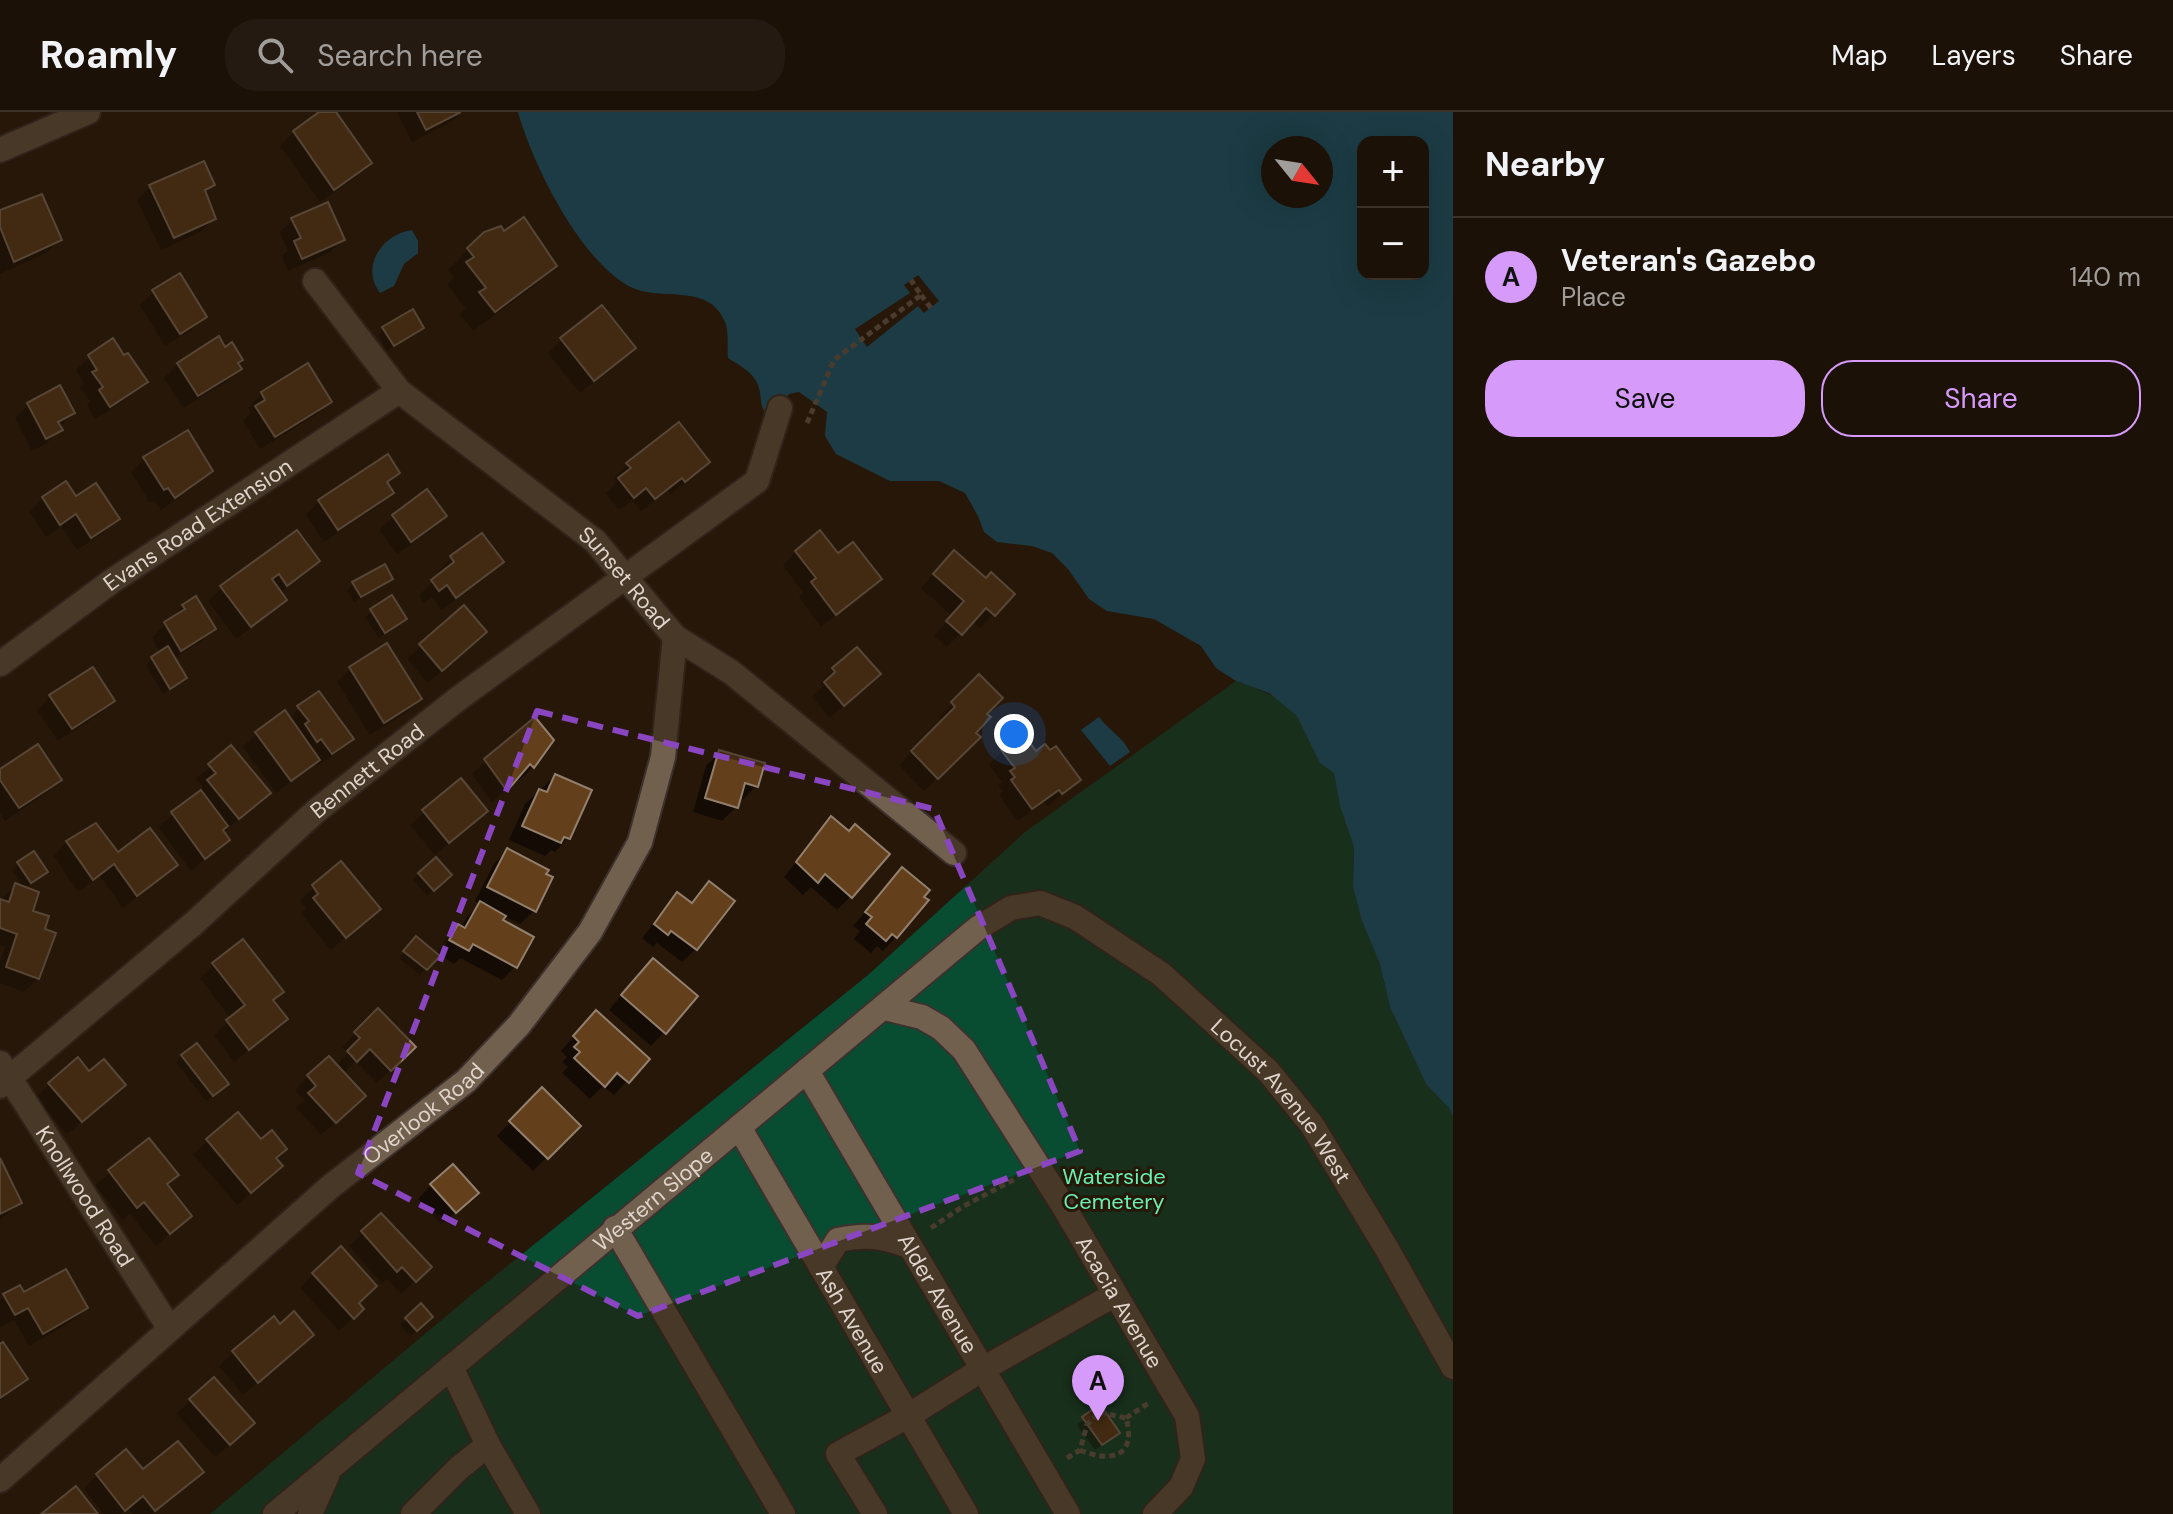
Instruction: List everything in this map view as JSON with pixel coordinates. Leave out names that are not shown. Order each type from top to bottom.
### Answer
[{"type":"street","points":[[0,150],[88,112]]},
{"type":"street","name":"Sunset Road","points":[[315,281],[399,391],[595,541],[675,637],[731,672],[954,853]]},
{"type":"street","name":"Evans Road Extension","points":[[0,664],[112,581],[399,391]]},
{"type":"street","name":"Bennett Road","points":[[4,1076],[193,924],[316,811],[459,698],[757,481],[780,408]]},
{"type":"street","name":"Overlook Road","points":[[0,1480],[336,1181],[466,1081],[519,1025],[590,932],[640,842],[663,757],[675,637]]},
{"type":"street","name":"Western Slope","points":[[275,1514],[978,928],[1011,908],[1040,903]]},
{"type":"street","name":"Locust Avenue West","points":[[1040,903],[1075,917],[1161,974],[1268,1071],[1312,1125],[1453,1367]]},
{"type":"street","name":"Acacia Avenue","points":[[885,1008],[922,1017],[941,1028],[964,1050],[1039,1168],[1187,1416],[1193,1459],[1181,1487],[1155,1514]]},
{"type":"street","name":"Alder Avenue","points":[[807,1071],[1068,1514]]},
{"type":"street","name":"Knollwood Road","points":[[4,1076],[170,1329]]},
{"type":"street","name":"Ash Avenue","points":[[739,1127],[966,1514]]},
{"type":"street","points":[[615,1228],[783,1514]]},
{"type":"street","points":[[821,1267],[838,1240],[881,1235],[908,1246]]},
{"type":"street","points":[[875,1514],[838,1454],[1114,1295]]},
{"type":"street","points":[[451,1367],[488,1445],[528,1514]]},
{"type":"street","points":[[418,1512],[459,1468],[488,1445]]},
{"type":"street","points":[[310,1514],[332,1466]]},
{"type":"path","points":[[911,280],[931,308]]},
{"type":"path","points":[[807,424],[834,360],[921,295]]},
{"type":"path","points":[[908,1246],[962,1207],[1039,1168]]},
{"type":"path","points":[[1099,1412],[1126,1418],[1129,1428],[1123,1452],[1117,1456],[1101,1457],[1080,1450],[1087,1425],[1099,1412]]},
{"type":"highlighted area","points":[[537,711],[934,809],[1080,1151],[638,1316],[358,1173]]},
{"type":"green space","name":"Waterside Cemetery","points":[[1236,681],[1269,694],[1291,709],[1302,723],[1315,752],[1334,773],[1340,806],[1354,847],[1353,889],[1380,964],[1390,1007],[1426,1084],[1449,1108],[1453,1117],[1453,1514],[210,1514],[475,1292],[868,975],[1025,832]]},
{"type":"water","points":[[518,112],[1453,112],[1453,1117],[1449,1108],[1426,1084],[1390,1007],[1380,964],[1362,921],[1353,888],[1354,847],[1340,806],[1334,773],[1320,763],[1297,716],[1269,693],[1236,681],[1216,668],[1201,646],[1154,619],[1107,611],[1089,599],[1068,569],[1052,553],[1032,546],[997,542],[984,532],[965,493],[939,481],[890,481],[836,454],[825,436],[827,412],[799,392],[789,394],[780,408],[768,417],[756,381],[728,358],[726,326],[717,309],[695,297],[639,290],[609,271],[575,231],[534,157]]},
{"type":"water","points":[[412,230],[418,241],[418,253],[404,264],[394,286],[380,293],[372,273],[377,253],[392,238]]},
{"type":"water","points":[[1099,717],[1130,752],[1110,766],[1081,730]]},
{"type":"pier","points":[[918,275],[939,301],[924,313],[918,306],[867,347],[855,329],[910,293],[904,285]]},
{"type":"building","points":[[319,112],[336,112],[372,163],[334,190],[293,131]]},
{"type":"building","points":[[417,112],[461,112],[426,130]]},
{"type":"building","points":[[204,161],[215,185],[205,190],[216,219],[174,238],[149,185]]},
{"type":"building","points":[[42,194],[62,240],[14,262],[0,227],[0,210]]},
{"type":"building","points":[[328,202],[345,240],[302,259],[294,241],[301,238],[291,218]]},
{"type":"building","points":[[524,217],[557,266],[495,312],[479,292],[486,288],[466,262],[474,257],[467,248],[484,232],[501,226],[504,231]]},
{"type":"building","points":[[180,273],[207,317],[180,334],[152,290]]},
{"type":"building","points":[[602,305],[636,348],[594,381],[560,338]]},
{"type":"building","points":[[413,309],[424,328],[394,346],[382,327]]},
{"type":"building","points":[[219,336],[225,347],[232,342],[243,360],[238,363],[242,369],[198,396],[177,363]]},
{"type":"building","points":[[113,338],[124,355],[128,353],[148,382],[110,407],[99,390],[103,387],[92,372],[97,370],[88,355]]},
{"type":"building","points":[[308,363],[332,402],[275,437],[255,406],[265,400],[261,392]]},
{"type":"building","points":[[60,385],[75,413],[58,422],[63,430],[46,439],[27,403]]},
{"type":"building","points":[[679,422],[710,462],[685,482],[682,478],[655,499],[646,488],[634,498],[618,478],[631,468],[626,463]]},
{"type":"building","points":[[188,430],[213,471],[175,498],[168,488],[164,490],[143,457]]},
{"type":"building","points":[[388,454],[400,473],[387,482],[394,493],[338,530],[318,500]]},
{"type":"building","points":[[66,481],[76,496],[96,483],[120,519],[91,538],[76,514],[60,525],[42,497]]},
{"type":"building","points":[[427,489],[447,516],[411,542],[392,515]]},
{"type":"building","points":[[297,530],[320,561],[287,586],[279,574],[272,579],[287,600],[251,627],[220,586]]},
{"type":"building","points":[[820,530],[838,553],[853,542],[882,579],[836,615],[811,582],[816,578],[795,551]]},
{"type":"building","points":[[482,533],[504,562],[456,598],[447,585],[439,591],[431,580],[454,562],[450,556]]},
{"type":"building","points":[[954,550],[986,578],[991,572],[1015,594],[995,616],[986,608],[962,635],[946,621],[964,601],[933,574]]},
{"type":"building","points":[[385,564],[393,579],[361,597],[352,582]]},
{"type":"building","points":[[392,595],[407,619],[385,633],[370,609]]},
{"type":"building","points":[[196,596],[216,629],[181,651],[164,622],[185,609],[182,605]]},
{"type":"building","points":[[464,605],[487,632],[442,671],[419,644]]},
{"type":"building","points":[[387,643],[422,699],[384,723],[349,667]]},
{"type":"building","points":[[168,646],[187,678],[170,689],[151,657]]},
{"type":"building","points":[[857,647],[881,674],[844,706],[824,682],[835,672],[832,668]]},
{"type":"building","points":[[93,667],[115,701],[72,729],[49,695]]},
{"type":"building","points":[[979,674],[1003,698],[987,714],[991,717],[976,733],[981,737],[938,779],[911,751],[955,707],[951,702]]},
{"type":"building","points":[[319,691],[354,739],[332,754],[321,739],[317,742],[305,724],[309,721],[297,706]]},
{"type":"building","points":[[285,710],[320,760],[291,781],[255,732]]},
{"type":"building","points":[[535,717],[554,740],[534,768],[530,764],[507,791],[484,759]]},
{"type":"building","points":[[1023,733],[1036,751],[1045,744],[1050,750],[1056,746],[1081,780],[1062,794],[1059,790],[1032,809],[1011,780],[1015,777],[1010,771],[1015,768],[1001,750]]},
{"type":"building","points":[[38,744],[62,780],[19,808],[0,780],[0,769]]},
{"type":"building","points":[[231,745],[271,793],[239,819],[207,780],[216,773],[208,764]]},
{"type":"building","points":[[719,750],[765,763],[758,787],[745,783],[738,808],[705,798]]},
{"type":"building","points":[[555,774],[592,790],[570,839],[564,837],[561,843],[522,826],[539,789],[547,792]]},
{"type":"building","points":[[461,778],[488,811],[449,843],[422,810]]},
{"type":"building","points":[[201,790],[228,826],[223,830],[230,840],[205,859],[171,812]]},
{"type":"building","points":[[831,816],[849,831],[855,824],[890,854],[852,898],[825,874],[818,883],[796,862]]},
{"type":"building","points":[[96,823],[118,852],[150,828],[178,865],[137,896],[114,864],[93,880],[66,841]]},
{"type":"building","points":[[507,848],[549,870],[546,874],[553,877],[536,912],[487,887]]},
{"type":"building","points":[[34,851],[48,872],[31,883],[17,862]]},
{"type":"building","points":[[436,857],[452,875],[434,891],[418,873]]},
{"type":"building","points":[[341,861],[381,909],[346,938],[313,898],[318,894],[312,885]]},
{"type":"building","points":[[902,867],[930,890],[924,897],[929,900],[897,938],[892,934],[886,941],[866,924],[872,917],[865,912]]},
{"type":"building","points":[[709,881],[735,901],[697,950],[671,931],[668,935],[654,924],[677,892],[692,903]]},
{"type":"building","points":[[15,883],[39,892],[33,911],[49,916],[45,929],[56,933],[39,979],[6,967],[17,934],[0,928],[0,899],[9,902]]},
{"type":"building","points":[[480,901],[506,916],[503,920],[534,937],[517,968],[473,944],[469,951],[449,940],[458,924],[465,928]]},
{"type":"building","points":[[416,936],[440,956],[427,970],[403,951]]},
{"type":"building","points":[[243,939],[284,992],[273,1000],[288,1019],[249,1050],[226,1020],[245,1005],[212,963]]},
{"type":"building","points":[[653,958],[698,996],[666,1034],[621,995]]},
{"type":"building","points":[[378,1008],[416,1047],[391,1071],[370,1049],[357,1062],[347,1051],[360,1038],[354,1032]]},
{"type":"building","points":[[596,1010],[650,1059],[629,1083],[617,1073],[605,1087],[574,1058],[580,1052],[574,1047],[579,1042],[573,1036]]},
{"type":"building","points":[[197,1043],[229,1084],[213,1096],[181,1055]]},
{"type":"building","points":[[329,1056],[366,1096],[336,1123],[308,1093],[316,1086],[307,1075]]},
{"type":"building","points":[[78,1057],[89,1071],[104,1059],[126,1085],[82,1122],[48,1083]]},
{"type":"building","points":[[542,1087],[581,1126],[548,1159],[509,1121]]},
{"type":"building","points":[[238,1112],[261,1139],[272,1130],[287,1149],[276,1158],[283,1166],[251,1193],[206,1139]]},
{"type":"building","points":[[149,1138],[179,1175],[167,1184],[192,1216],[170,1234],[144,1202],[137,1208],[108,1170]]},
{"type":"building","points":[[0,1158],[22,1203],[0,1214]]},
{"type":"building","points":[[453,1164],[479,1193],[456,1213],[430,1184]]},
{"type":"building","points":[[381,1213],[432,1267],[416,1282],[402,1267],[397,1272],[361,1231]]},
{"type":"building","points":[[341,1246],[377,1286],[359,1303],[364,1309],[354,1319],[312,1273]]},
{"type":"building","points":[[66,1269],[88,1308],[43,1334],[28,1308],[15,1315],[3,1294],[20,1285],[24,1292]]},
{"type":"building","points":[[421,1303],[433,1317],[417,1331],[405,1318]]},
{"type":"building","points":[[294,1311],[314,1335],[258,1383],[232,1351],[274,1316],[280,1324]]},
{"type":"building","points":[[3,1342],[28,1379],[0,1398],[0,1344]]},
{"type":"building","points":[[214,1377],[255,1423],[230,1445],[189,1399]]},
{"type":"building","points":[[1100,1404],[1120,1433],[1102,1445],[1082,1417]]},
{"type":"building","points":[[178,1441],[204,1472],[155,1511],[143,1496],[125,1511],[96,1474],[126,1449],[143,1469]]},
{"type":"building","points":[[76,1486],[98,1514],[41,1514]]},
{"type":"place","name":"Veteran's Gazebo","points":[[1098,1421]]}]
